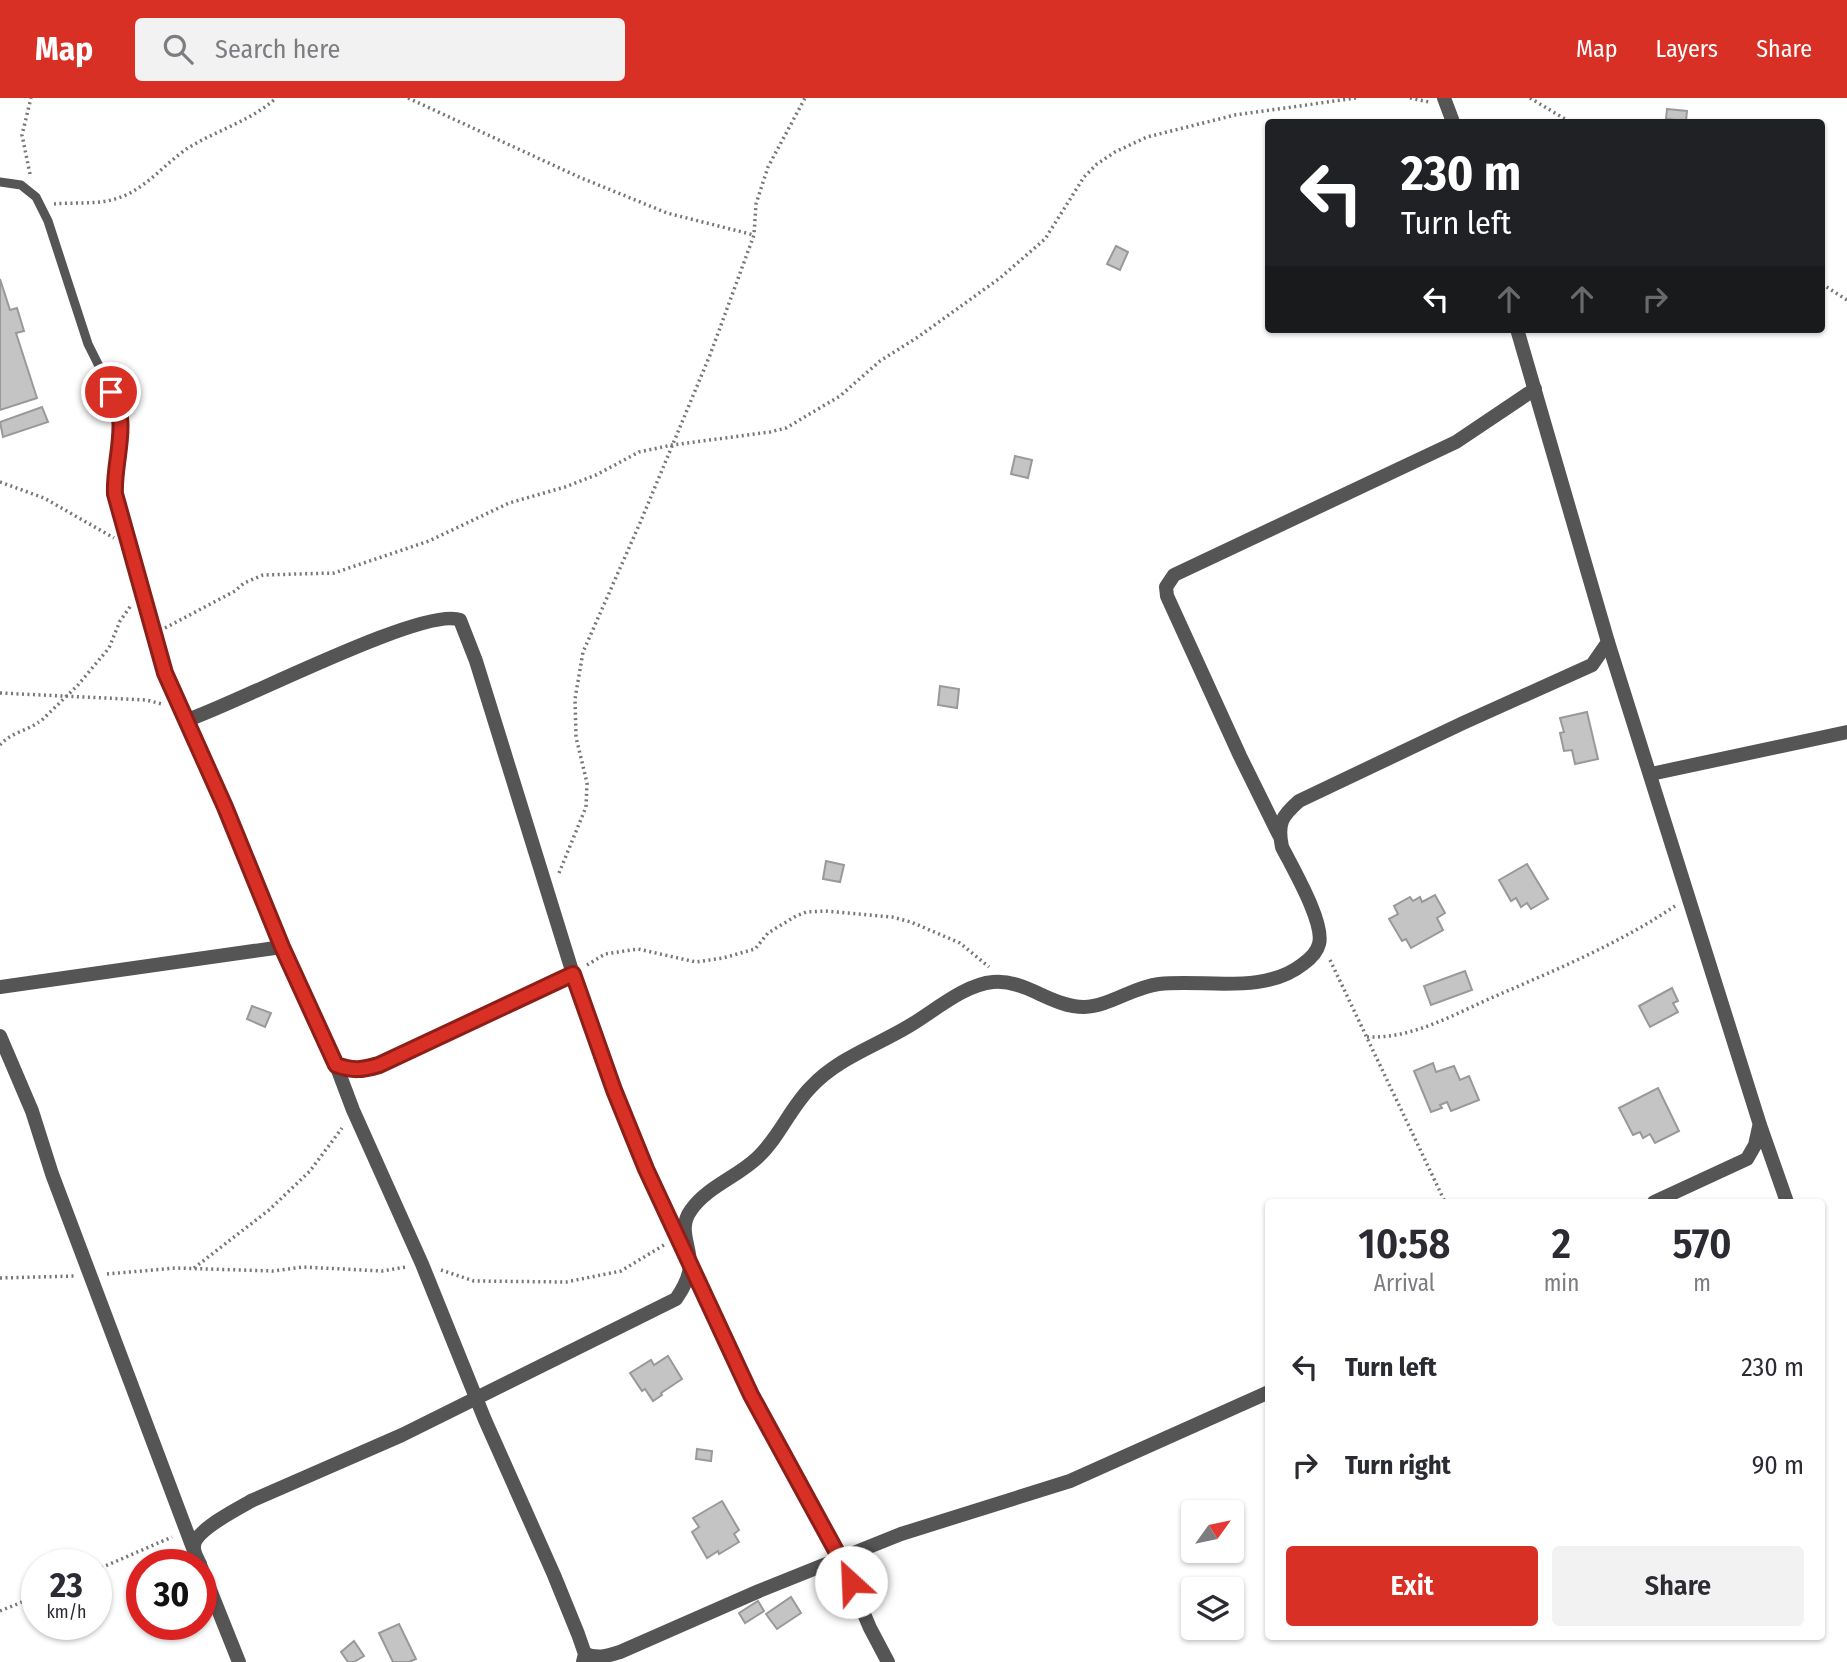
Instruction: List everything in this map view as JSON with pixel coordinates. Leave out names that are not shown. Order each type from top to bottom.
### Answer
[{"type":"street","points":[[1444,98],[1451,119]]},
{"type":"street","points":[[1518,333],[1608,642],[1651,774],[1687,898],[1786,1199]]},
{"type":"street","points":[[194,1548],[199,1536],[210,1526],[251,1501],[360,1454],[676,1299],[684,1287],[690,1265],[684,1236],[686,1219],[701,1198],[759,1157],[797,1103],[824,1074],[962,993],[991,982],[1007,983],[1030,989],[1048,999],[1082,1007],[1097,1005],[1144,987],[1162,984],[1253,982],[1274,978],[1301,966],[1313,956],[1320,943],[1319,928],[1280,836],[1172,609],[1166,587],[1174,575],[1457,442],[1535,389]]},
{"type":"street","points":[[187,720],[391,633],[444,617],[457,618],[461,622],[548,899],[614,1090],[690,1265],[763,1418],[841,1560],[870,1628],[888,1662]]},
{"type":"street","points":[[1280,836],[1283,816],[1299,802],[1592,665],[1608,642]]},
{"type":"street","points":[[165,673],[422,1264],[476,1398],[554,1575],[584,1658],[605,1657],[620,1652],[759,1591],[901,1534],[1070,1481],[1265,1394]]},
{"type":"street","points":[[1651,774],[1847,732]]},
{"type":"street","points":[[0,987],[282,947]]},
{"type":"street","points":[[336,1065],[350,1070],[362,1070],[379,1065],[573,974]]},
{"type":"street","points":[[0,1036],[32,1111],[194,1548]]},
{"type":"street","points":[[1660,1199],[1746,1159],[1755,1145],[1760,1125]]},
{"type":"street","points":[[217,1606],[239,1662]]},
{"type":"lane","points":[[0,182],[21,186],[38,201],[48,221],[88,344],[119,406],[115,494],[165,673]]},
{"type":"path","points":[[31,98],[22,135],[24,155],[38,201],[111,201],[122,197],[143,186],[186,149],[246,120],[276,98]]},
{"type":"path","points":[[408,98],[579,177],[667,213],[754,235]]},
{"type":"path","points":[[548,899],[586,807],[587,783],[576,737],[575,699],[583,652],[710,355],[754,235],[756,204],[768,167],[806,98]]},
{"type":"path","points":[[154,634],[254,578],[263,575],[334,573],[392,555],[441,536],[509,503],[596,475],[639,452],[786,428],[840,396],[880,361],[918,338],[1023,259],[1045,239],[1084,177],[1115,152],[1147,137],[1236,115],[1356,98]]},
{"type":"path","points":[[1530,98],[1565,119]]},
{"type":"path","points":[[1825,286],[1847,300]]},
{"type":"path","points":[[0,482],[44,498],[128,547]]},
{"type":"path","points":[[0,745],[7,737],[30,729],[41,721],[109,648],[120,621],[142,586]]},
{"type":"path","points":[[0,693],[146,700],[165,705],[187,720]]},
{"type":"path","points":[[1367,1037],[1384,1038],[1422,1028],[1606,946],[1647,925],[1687,898]]},
{"type":"path","points":[[573,974],[605,954],[638,949],[696,962],[723,958],[755,948],[768,933],[796,916],[806,912],[825,911],[892,917],[911,922],[960,943],[1007,983]]},
{"type":"path","points":[[1320,943],[1444,1199]]},
{"type":"path","points":[[194,1268],[270,1210],[310,1171],[347,1121]]},
{"type":"path","points":[[0,1278],[194,1268],[273,1271],[303,1267],[382,1271],[422,1264],[474,1281],[566,1282],[621,1271],[678,1237]]},
{"type":"path","points":[[112,1563],[162,1540],[187,1533]]},
{"type":"path","points":[[0,1611],[21,1602]]},
{"type":"building","points":[[1667,109],[1687,111],[1686,119],[1666,119]]},
{"type":"building","points":[[1116,246],[1128,252],[1120,270],[1107,264]]},
{"type":"building","points":[[0,279],[10,310],[17,308],[24,331],[16,333],[37,398],[0,410]]},
{"type":"building","points":[[42,407],[48,422],[3,437],[0,422]]},
{"type":"building","points":[[1015,456],[1032,460],[1028,478],[1011,474]]},
{"type":"building","points":[[940,686],[959,689],[957,708],[938,705]]},
{"type":"building","points":[[1587,712],[1598,759],[1575,764],[1572,750],[1564,751],[1560,733],[1564,732],[1560,718]]},
{"type":"building","points":[[826,861],[844,865],[840,882],[823,879]]},
{"type":"building","points":[[1527,864],[1548,899],[1531,909],[1527,903],[1521,907],[1516,898],[1511,901],[1499,880]]},
{"type":"building","points":[[1435,895],[1445,913],[1437,918],[1443,930],[1411,948],[1406,939],[1402,941],[1389,919],[1398,914],[1394,906],[1410,897],[1413,901],[1420,897],[1422,902]]},
{"type":"building","points":[[1465,971],[1472,990],[1431,1005],[1424,986]]},
{"type":"building","points":[[1672,988],[1678,1001],[1673,1003],[1678,1012],[1650,1027],[1639,1006]]},
{"type":"building","points":[[252,1006],[271,1013],[265,1027],[247,1019]]},
{"type":"building","points":[[1433,1063],[1436,1072],[1454,1066],[1460,1080],[1469,1076],[1479,1100],[1451,1111],[1447,1102],[1440,1105],[1442,1108],[1431,1112],[1414,1071]]},
{"type":"building","points":[[1658,1088],[1679,1131],[1655,1143],[1650,1134],[1643,1138],[1640,1132],[1633,1135],[1619,1108]]},
{"type":"building","points":[[668,1356],[682,1379],[653,1401],[645,1389],[642,1391],[630,1373],[651,1360],[654,1365]]},
{"type":"building","points":[[697,1449],[712,1451],[711,1461],[696,1459]]},
{"type":"building","points":[[722,1501],[739,1530],[734,1534],[739,1542],[707,1558],[692,1532],[699,1527],[693,1518]]},
{"type":"building","points":[[791,1597],[801,1613],[777,1629],[766,1614]]},
{"type":"building","points":[[758,1601],[764,1611],[745,1623],[739,1613]]},
{"type":"building","points":[[399,1624],[416,1659],[409,1662],[393,1662],[379,1633]]},
{"type":"building","points":[[354,1641],[364,1656],[354,1662],[348,1662],[341,1652]]},
{"type":"route","points":[[111,392],[119,406],[120,418],[114,476],[115,494],[165,673],[225,807],[282,947],[336,1065],[350,1070],[362,1070],[379,1065],[573,974],[614,1090],[646,1169],[751,1395],[851,1582]]}]
